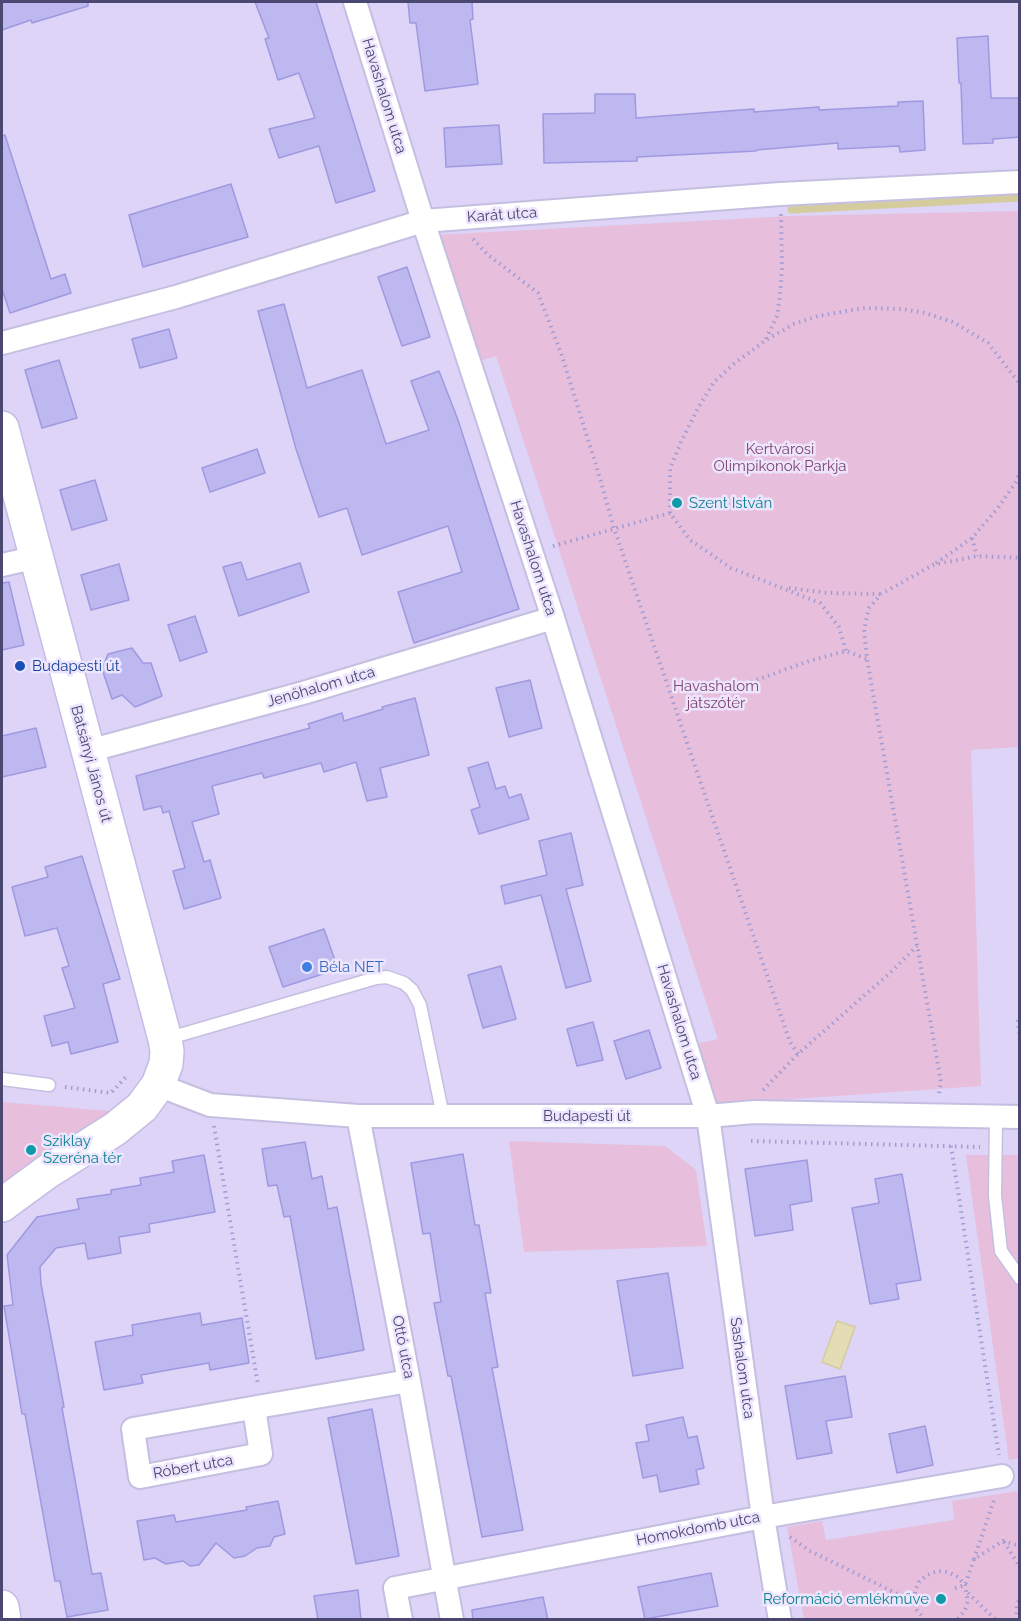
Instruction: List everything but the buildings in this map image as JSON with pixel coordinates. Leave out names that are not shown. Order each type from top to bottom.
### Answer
[{"type":"street","name":"Havashalom utca","points":[[355,2],[423,221],[553,618],[708,1116]]},
{"type":"street","name":"Karát utca","points":[[2,343],[176,297],[423,221],[780,194],[1020,182]]},
{"type":"street","name":"Batsányi János út","points":[[2,428],[165,1039],[166,1064],[154,1092]]},
{"type":"street","points":[[2,565],[37,557]]},
{"type":"street","name":"Jenőhalom utca","points":[[88,751],[303,693],[553,618]]},
{"type":"street","points":[[2,1205],[47,1172],[115,1130],[154,1092]]},
{"type":"street","name":"Budapesti út","points":[[154,1092],[210,1106],[358,1116],[708,1116],[754,1112],[1020,1117]]},
{"type":"street","name":"Ottó utca","points":[[358,1116],[410,1381],[452,1620]]},
{"type":"street","name":"Sashalom utca","points":[[708,1116],[763,1517],[780,1620]]},
{"type":"street","name":"Róbert utca","points":[[258,1407],[261,1454],[140,1477],[133,1429],[258,1407],[410,1381]]},
{"type":"street","name":"Homokdomb utca","points":[[401,1620],[395,1588],[763,1517],[1002,1476]]},
{"type":"street","points":[[2,1607],[4,1620]]},
{"type":"lane","points":[[165,1039],[376,978],[387,977],[404,983],[412,990],[420,1005],[443,1116]]},
{"type":"lane","points":[[2,1080],[49,1085]]},
{"type":"lane","points":[[996,1117],[995,1196],[1001,1251],[1020,1278]]},
{"type":"path","points":[[766,340],[777,316],[780,296],[782,268],[780,194]]},
{"type":"path","points":[[453,219],[487,254],[538,293],[564,364],[614,528],[790,1042],[798,1054]]},
{"type":"path","points":[[846,651],[839,627],[820,603],[731,568],[690,540],[670,513],[670,469],[698,408],[714,382],[766,340],[794,324],[818,316],[865,308],[903,309],[953,322],[988,343],[1020,384]]},
{"type":"path","points":[[934,1117],[941,1082],[867,659],[864,630],[869,608],[881,594],[933,565],[972,538],[998,508],[1016,482],[1020,472]]},
{"type":"path","points":[[532,552],[670,513]]},
{"type":"path","points":[[972,538],[977,556]]},
{"type":"path","points":[[933,565],[977,556],[1020,558]]},
{"type":"path","points":[[786,588],[828,593],[881,594]]},
{"type":"path","points":[[751,682],[809,661],[846,651],[867,659]]},
{"type":"path","points":[[754,1112],[757,1096],[798,1054],[917,946]]},
{"type":"path","points":[[1018,1020],[1020,1040]]},
{"type":"path","points":[[49,1085],[111,1093]]},
{"type":"path","points":[[210,1106],[258,1407]]},
{"type":"path","points":[[751,1141],[996,1147]]},
{"type":"path","points":[[951,1146],[1002,1476],[964,1585]]},
{"type":"path","points":[[763,1517],[810,1551],[914,1602],[924,1601]]},
{"type":"path","points":[[974,1559],[1003,1541],[1020,1546]]},
{"type":"path","points":[[1003,1541],[1020,1567]]},
{"type":"path","points":[[923,1619],[914,1602],[915,1592],[919,1582],[927,1575],[937,1571],[948,1572],[958,1577],[967,1593],[996,1620]]},
{"type":"path","points":[[955,1588],[964,1585]]},
{"type":"path","points":[[957,1620],[965,1610],[967,1593]]},
{"type":"path","points":[[1016,1620],[1020,1598]]},
{"type":"shaded area","points":[[2,2],[1019,2],[1019,1619],[2,1619]]},
{"type":"shaded area","points":[[837,1321],[855,1327],[840,1369],[822,1362]]},
{"type":"green space","name":"Kertvárosi Olimpikonok Parkja","points":[[1019,211],[1019,747],[971,750],[981,1086],[707,1105],[691,1045],[718,1039],[496,356],[479,361],[435,235],[791,216]]},
{"type":"green space","name":"Sziklay Szeréna tér","points":[[2,1102],[120,1112],[2,1189]]},
{"type":"green space","points":[[509,1141],[665,1146],[696,1170],[707,1246],[524,1252]]},
{"type":"green space","points":[[966,1155],[1019,1155],[1020,1458],[1009,1460]]},
{"type":"green space","points":[[1019,1491],[1019,1619],[804,1619],[787,1527],[822,1521],[826,1540],[954,1520],[952,1501]]},
{"type":"waterway","points":[[791,210],[1020,198]]},
{"type":"place","name":"Szent István","points":[[677,503]]},
{"type":"place","name":"Budapesti út","points":[[20,666]]},
{"type":"place","name":"Béla NET","points":[[307,967]]},
{"type":"place","name":"Sziklay Szeréna tér","points":[[31,1150]]},
{"type":"place","name":"Reformáció emlékműve","points":[[941,1599]]},
{"type":"park label","name":"Havashalom játszótér","points":[[716,694]]}]
